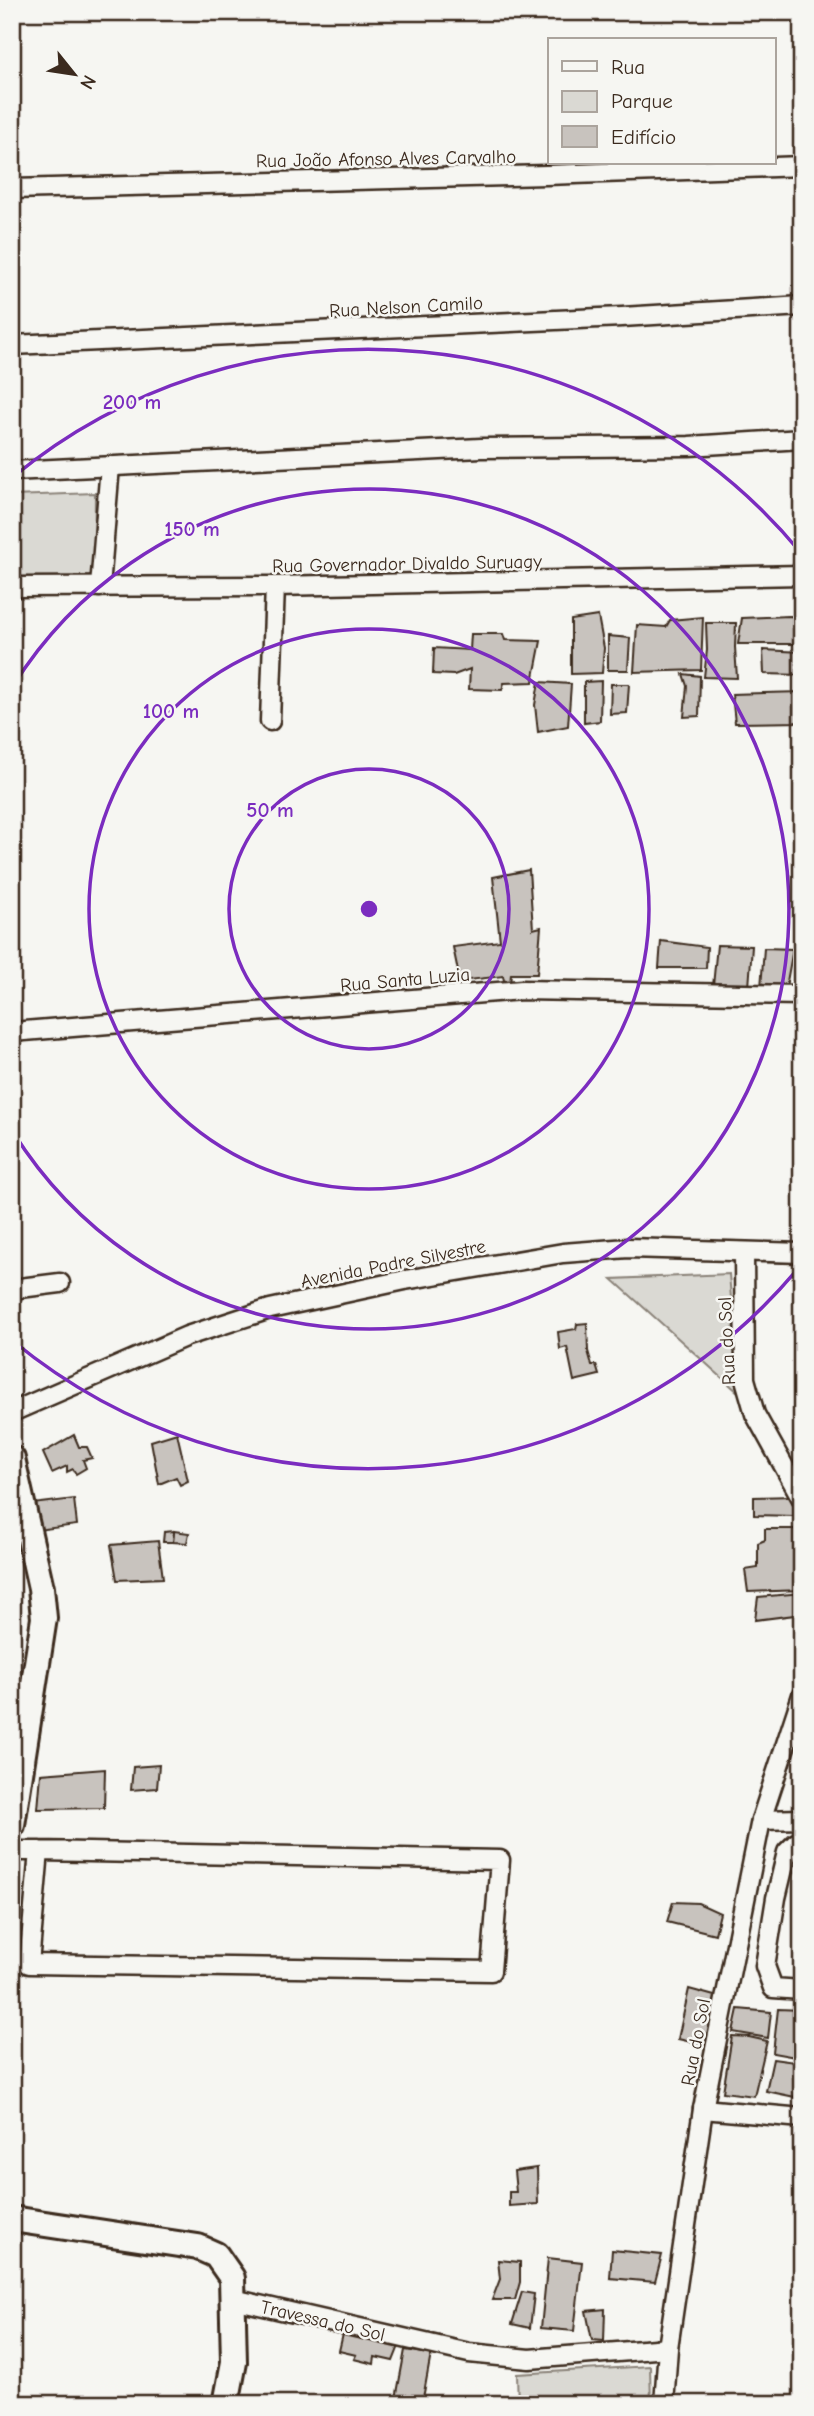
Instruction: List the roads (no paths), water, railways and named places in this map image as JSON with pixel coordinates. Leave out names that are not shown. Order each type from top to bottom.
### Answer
[{"type":"street","name":"Rua João Afonso Alves Carvalho","points":[[12,189],[802,166]]},
{"type":"street","name":"Rua Nelson Camilo","points":[[12,345],[802,306]]},
{"type":"street","points":[[12,471],[481,448],[689,446],[802,439]]},
{"type":"street","points":[[100,587],[110,466]]},
{"type":"street","name":"Rua Governador Divaldo Suruagy","points":[[12,587],[275,586],[802,575]]},
{"type":"street","points":[[270,721],[275,586]]},
{"type":"street","name":"Rua Santa Luzia","points":[[12,1032],[522,990],[802,995]]},
{"type":"street","name":"Avenida Padre Silvestre","points":[[12,1412],[187,1336],[284,1306],[405,1280],[563,1253],[628,1248],[802,1253]]},
{"type":"street","name":"Rua do Sol","points":[[744,1252],[745,1378],[755,1414],[802,1499]]},
{"type":"street","points":[[12,1289],[60,1283]]},
{"type":"street","points":[[12,1459],[41,1588],[44,1618],[12,1825]]},
{"type":"street","name":"Rua do Sol","points":[[664,2404],[668,2348],[704,2109],[761,1820],[802,1695]]},
{"type":"street","points":[[761,1820],[802,1819]]},
{"type":"street","points":[[802,1841],[787,1852],[765,1966],[773,1988],[802,1990]]},
{"type":"street","points":[[12,1851],[39,1851],[500,1860],[491,1971],[29,1964],[39,1851]]},
{"type":"street","points":[[746,1897],[776,1898]]},
{"type":"street","points":[[704,2109],[802,2118]]},
{"type":"street","name":"Travessa do Sol","points":[[12,2219],[198,2247],[216,2255],[232,2278],[233,2299],[469,2354],[529,2359],[668,2348]]},
{"type":"street","points":[[226,2404],[234,2362],[233,2299]]}]
